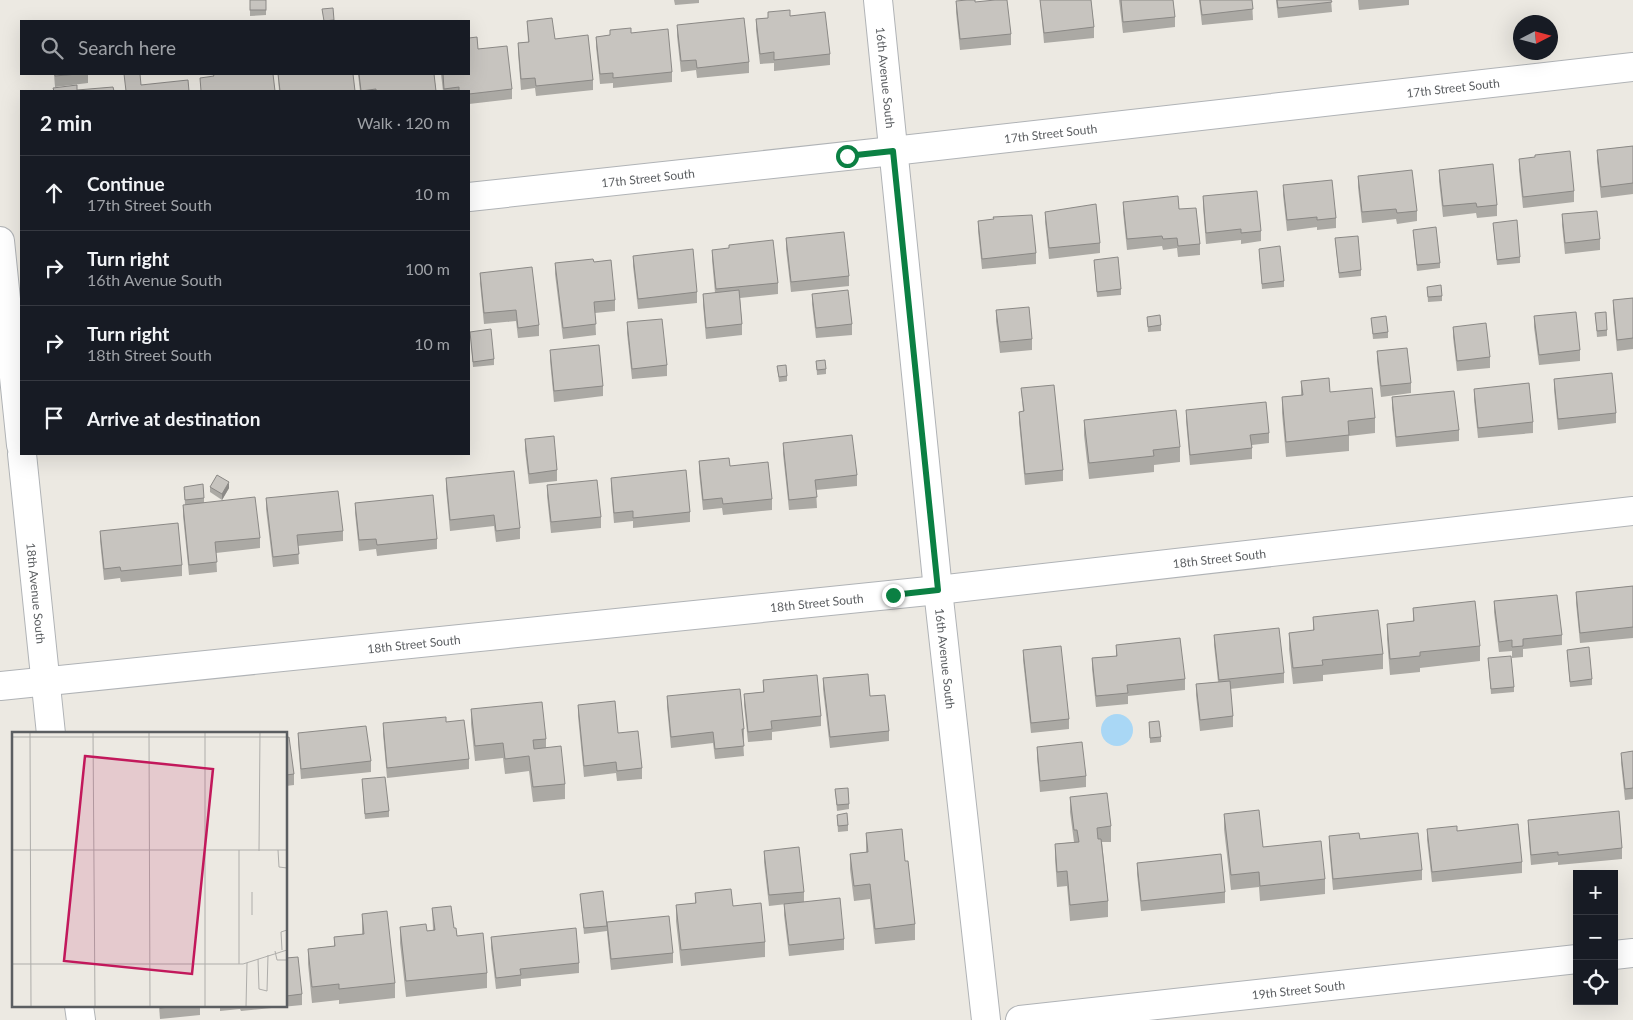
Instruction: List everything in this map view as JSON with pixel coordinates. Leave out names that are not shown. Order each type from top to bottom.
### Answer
[{"type":"street","name":"16th Avenue South","points":[[878,0],[938,590],[986,1020]]},
{"type":"street","name":"17th Street South","points":[[470,197],[1633,67]]},
{"type":"street","points":[[0,241],[20,436]]},
{"type":"street","points":[[0,247],[20,245]]},
{"type":"street","name":"18th Avenue South","points":[[22,455],[51,732]]},
{"type":"street","name":"18th Street South","points":[[0,686],[938,590],[1633,511]]},
{"type":"street","points":[[1618,955],[1633,953]]},
{"type":"street","name":"19th Street South","points":[[1020,1020],[1573,959]]},
{"type":"water","points":[[1117,714],[1123,715],[1128,719],[1132,724],[1132,736],[1128,741],[1123,745],[1117,746],[1111,745],[1106,741],[1102,736],[1101,730],[1102,724],[1106,719],[1111,715]]},
{"type":"building","points":[[250,0],[266,0],[266,10],[250,10]]},
{"type":"building","points":[[975,0],[975,2],[1007,0],[1011,34],[960,39],[956,1]]},
{"type":"building","points":[[1040,0],[1091,0],[1094,27],[1044,33]]},
{"type":"building","points":[[1121,0],[1173,0],[1175,17],[1123,22]]},
{"type":"building","points":[[1200,0],[1252,0],[1253,9],[1202,15]]},
{"type":"building","points":[[1277,0],[1331,0],[1332,2],[1278,8]]},
{"type":"building","points":[[333,8],[334,20],[324,20],[322,9]]},
{"type":"building","points":[[790,10],[790,16],[825,12],[830,54],[774,60],[774,52],[760,54],[756,19],[768,18],[768,12]]},
{"type":"building","points":[[552,18],[555,39],[588,35],[593,80],[536,86],[535,78],[521,79],[518,43],[529,42],[527,21]]},
{"type":"building","points":[[744,18],[749,62],[697,68],[696,60],[681,61],[677,25]]},
{"type":"building","points":[[631,28],[631,33],[668,29],[672,72],[613,78],[613,73],[600,74],[596,37],[610,35],[610,30]]},
{"type":"building","points":[[477,37],[478,49],[507,46],[512,89],[470,94],[470,90],[459,90],[459,87],[444,89],[443,75],[470,75],[470,38]]},
{"type":"building","points":[[124,75],[140,75],[141,85],[188,80],[189,90],[126,90]]},
{"type":"building","points":[[273,75],[275,90],[201,90],[200,78]]},
{"type":"building","points":[[278,75],[353,75],[355,90],[280,90]]},
{"type":"building","points":[[359,75],[434,75],[436,90],[376,89],[361,90]]},
{"type":"building","points":[[77,85],[77,90],[54,90],[53,88]]},
{"type":"building","points":[[113,87],[114,90],[77,90]]},
{"type":"building","points":[[1633,146],[1633,183],[1601,187],[1597,150]]},
{"type":"building","points":[[1570,151],[1574,191],[1523,197],[1519,159]]},
{"type":"building","points":[[1493,164],[1497,205],[1477,207],[1476,203],[1443,206],[1439,170]]},
{"type":"building","points":[[1412,170],[1417,211],[1397,213],[1396,209],[1362,212],[1358,176]]},
{"type":"building","points":[[1332,180],[1336,218],[1317,220],[1317,217],[1287,220],[1283,185]]},
{"type":"building","points":[[1257,191],[1261,231],[1241,233],[1241,229],[1206,233],[1203,196]]},
{"type":"building","points":[[1178,196],[1179,209],[1196,208],[1200,244],[1178,246],[1177,238],[1163,239],[1162,236],[1127,239],[1123,202]]},
{"type":"building","points":[[1096,204],[1100,243],[1049,248],[1045,212]]},
{"type":"building","points":[[1597,211],[1600,239],[1565,243],[1562,214]]},
{"type":"building","points":[[1032,215],[1036,253],[982,259],[978,221],[994,219],[993,217]]},
{"type":"building","points":[[1517,220],[1520,257],[1497,260],[1493,223]]},
{"type":"building","points":[[1436,227],[1440,263],[1417,265],[1413,230]]},
{"type":"building","points":[[844,232],[849,276],[791,282],[786,238]]},
{"type":"building","points":[[1358,236],[1361,270],[1339,273],[1335,238]]},
{"type":"building","points":[[773,240],[778,283],[716,289],[712,250],[729,248],[729,245]]},
{"type":"building","points":[[1280,246],[1284,281],[1262,284],[1259,249]]},
{"type":"building","points":[[693,249],[697,292],[638,299],[633,256]]},
{"type":"building","points":[[1118,257],[1121,289],[1097,292],[1094,260]]},
{"type":"building","points":[[593,259],[594,262],[611,260],[615,300],[594,302],[596,324],[563,328],[555,263]]},
{"type":"building","points":[[532,267],[539,325],[518,328],[516,310],[484,313],[480,273]]},
{"type":"building","points":[[1441,285],[1442,296],[1428,297],[1427,287]]},
{"type":"building","points":[[739,290],[742,324],[706,328],[703,294]]},
{"type":"building","points":[[848,290],[852,324],[816,328],[812,294]]},
{"type":"building","points":[[1633,298],[1633,338],[1617,340],[1613,300]]},
{"type":"building","points":[[1029,307],[1032,339],[1000,342],[996,310]]},
{"type":"building","points":[[1576,312],[1580,350],[1539,355],[1534,316]]},
{"type":"building","points":[[1606,312],[1607,330],[1597,331],[1595,313]]},
{"type":"building","points":[[1160,315],[1161,325],[1148,327],[1147,317]]},
{"type":"building","points":[[1386,316],[1388,332],[1373,334],[1371,318]]},
{"type":"building","points":[[662,319],[667,365],[632,369],[627,322]]},
{"type":"building","points":[[1486,323],[1490,357],[1457,361],[1453,327]]},
{"type":"building","points":[[491,329],[494,359],[473,362],[470,332]]},
{"type":"building","points":[[599,345],[603,386],[554,391],[550,350]]},
{"type":"building","points":[[1407,348],[1411,383],[1381,386],[1377,351]]},
{"type":"building","points":[[825,360],[826,369],[817,370],[816,361]]},
{"type":"building","points":[[786,365],[787,376],[779,377],[777,366]]},
{"type":"building","points":[[1612,373],[1616,413],[1558,419],[1554,379]]},
{"type":"building","points":[[1329,378],[1330,392],[1372,388],[1375,418],[1348,421],[1349,435],[1286,442],[1282,397],[1303,395],[1301,381]]},
{"type":"building","points":[[1529,383],[1533,422],[1478,428],[1474,389]]},
{"type":"building","points":[[1054,385],[1063,470],[1025,474],[1019,412],[1024,411],[1021,388]]},
{"type":"building","points":[[1454,391],[1459,430],[1396,437],[1392,397]]},
{"type":"building","points":[[1266,402],[1269,433],[1250,435],[1252,448],[1190,455],[1186,410]]},
{"type":"building","points":[[1176,410],[1180,447],[1153,450],[1154,456],[1089,463],[1084,420]]},
{"type":"building","points":[[852,435],[857,475],[815,480],[817,497],[789,500],[783,443]]},
{"type":"building","points":[[554,436],[557,470],[529,474],[525,439]]},
{"type":"building","points":[[729,458],[730,466],[768,462],[772,499],[723,504],[722,498],[703,500],[699,461]]},
{"type":"building","points":[[686,470],[690,512],[633,518],[633,511],[614,513],[611,478]]},
{"type":"building","points":[[514,471],[520,528],[496,531],[494,515],[450,520],[446,478]]},
{"type":"building","points":[[217,475],[229,482],[222,494],[210,487]]},
{"type":"building","points":[[597,480],[601,517],[551,522],[547,485]]},
{"type":"building","points":[[203,484],[204,498],[185,500],[184,487]]},
{"type":"building","points":[[338,491],[343,531],[297,535],[299,554],[273,557],[266,498]]},
{"type":"building","points":[[433,495],[437,539],[377,545],[376,539],[359,540],[355,503]]},
{"type":"building","points":[[255,497],[260,538],[215,542],[217,562],[189,565],[183,505]]},
{"type":"building","points":[[178,523],[182,565],[121,571],[120,567],[104,569],[100,531]]},
{"type":"building","points":[[1633,586],[1633,627],[1580,633],[1576,592]]},
{"type":"building","points":[[1557,595],[1562,635],[1523,639],[1523,646],[1512,647],[1512,640],[1499,642],[1494,601]]},
{"type":"building","points":[[1475,601],[1480,646],[1420,652],[1420,656],[1390,659],[1387,624],[1414,621],[1413,608]]},
{"type":"building","points":[[1378,610],[1383,654],[1322,660],[1323,665],[1293,668],[1289,633],[1314,630],[1313,617]]},
{"type":"building","points":[[1279,628],[1284,673],[1219,680],[1214,635]]},
{"type":"building","points":[[1180,638],[1185,679],[1127,685],[1128,693],[1096,696],[1092,658],[1117,656],[1116,645]]},
{"type":"building","points":[[1061,646],[1069,719],[1031,723],[1023,650]]},
{"type":"building","points":[[1589,647],[1592,679],[1570,682],[1567,650]]},
{"type":"building","points":[[1511,656],[1514,687],[1491,689],[1488,658]]},
{"type":"building","points":[[868,674],[870,696],[885,695],[889,731],[830,737],[823,678]]},
{"type":"building","points":[[817,675],[821,716],[771,721],[772,729],[748,732],[744,694],[764,692],[763,680]]},
{"type":"building","points":[[1230,681],[1233,716],[1200,720],[1196,684]]},
{"type":"building","points":[[740,689],[744,746],[715,749],[713,732],[671,737],[667,696]]},
{"type":"building","points":[[615,701],[618,733],[638,731],[642,768],[617,771],[616,762],[584,766],[578,705]]},
{"type":"building","points":[[542,702],[546,739],[533,740],[534,749],[561,746],[565,784],[533,787],[529,756],[505,759],[503,743],[475,746],[471,709]]},
{"type":"building","points":[[446,717],[446,722],[464,720],[469,759],[387,768],[383,723]]},
{"type":"building","points":[[1159,721],[1161,737],[1150,738],[1149,722]]},
{"type":"building","points":[[366,726],[371,761],[301,769],[298,733]]},
{"type":"building","points":[[288,737],[294,774],[288,775]]},
{"type":"building","points":[[1082,742],[1086,776],[1040,781],[1037,747]]},
{"type":"building","points":[[1633,751],[1633,788],[1625,789],[1621,753]]},
{"type":"building","points":[[385,777],[389,811],[365,814],[362,779]]},
{"type":"building","points":[[848,788],[849,804],[837,805],[835,789]]},
{"type":"building","points":[[1107,793],[1111,826],[1097,828],[1098,839],[1101,839],[1108,901],[1070,905],[1067,871],[1057,872],[1055,844],[1079,842],[1077,830],[1074,830],[1070,797]]},
{"type":"building","points":[[1259,810],[1263,847],[1321,841],[1325,879],[1260,886],[1259,872],[1231,875],[1224,814]]},
{"type":"building","points":[[1619,811],[1622,848],[1558,855],[1558,852],[1531,855],[1528,820]]},
{"type":"building","points":[[847,813],[848,825],[838,826],[837,815]]},
{"type":"building","points":[[1518,824],[1522,862],[1432,872],[1427,829],[1457,826],[1457,831]]},
{"type":"building","points":[[902,829],[905,861],[908,861],[915,924],[875,929],[870,884],[854,886],[850,854],[868,852],[866,833]]},
{"type":"building","points":[[1359,833],[1360,839],[1418,833],[1422,870],[1333,879],[1329,836]]},
{"type":"building","points":[[799,847],[804,892],[769,895],[764,851]]},
{"type":"building","points":[[1221,854],[1225,892],[1141,901],[1137,863]]},
{"type":"building","points":[[731,889],[733,906],[761,903],[765,942],[681,950],[676,905],[696,903],[695,893]]},
{"type":"building","points":[[603,891],[607,926],[584,928],[580,894]]},
{"type":"building","points":[[840,898],[844,939],[789,945],[784,904]]},
{"type":"building","points":[[451,906],[457,936],[483,933],[487,973],[406,981],[400,927],[426,924],[427,931],[435,930],[432,908]]},
{"type":"building","points":[[387,911],[395,983],[339,989],[339,984],[312,987],[308,949],[335,946],[334,937],[364,934],[362,914]]},
{"type":"building","points":[[669,916],[673,953],[611,959],[607,922]]},
{"type":"building","points":[[576,928],[579,963],[520,969],[521,975],[496,978],[491,937]]},
{"type":"building","points":[[298,957],[302,994],[288,996],[288,958]]},
{"type":"route","points":[[847,156],[893,151],[938,590],[893,595]]}]
